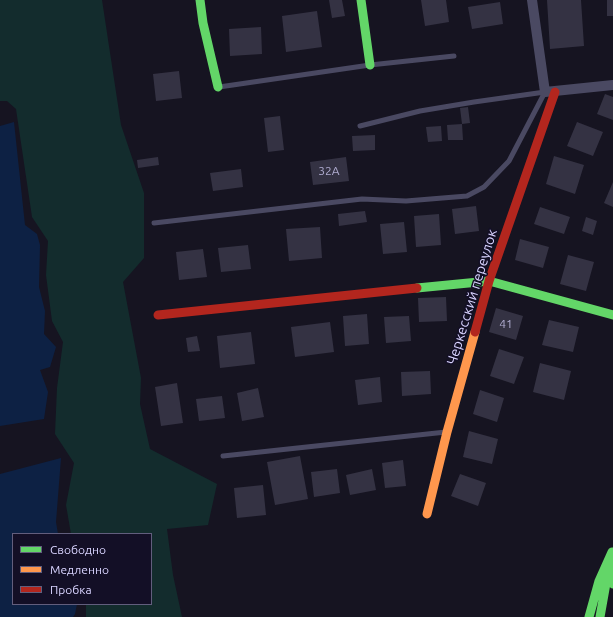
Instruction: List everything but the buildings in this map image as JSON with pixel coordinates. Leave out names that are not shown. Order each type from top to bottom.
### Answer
[{"type":"street","points":[[200,0],[203,23],[218,87]]},
{"type":"street","points":[[361,0],[370,65]]},
{"type":"street","points":[[532,0],[545,92],[613,85]]},
{"type":"street","name":"Черкесский переулок","points":[[427,514],[447,432],[489,281],[555,92]]},
{"type":"street","points":[[158,315],[489,281],[613,315]]},
{"type":"street","points":[[612,550],[613,584]]},
{"type":"street","points":[[589,617],[599,581],[612,550]]},
{"type":"street","points":[[600,617],[612,550]]},
{"type":"lane","points":[[218,87],[370,65],[454,56]]},
{"type":"lane","points":[[360,126],[420,111],[545,92]]},
{"type":"lane","points":[[154,223],[362,199],[406,200],[467,196],[484,187],[508,161],[545,92]]},
{"type":"lane","points":[[223,456],[447,432]]},
{"type":"green space","points":[[0,0],[102,0],[121,125],[144,193],[144,258],[123,282],[141,378],[140,404],[150,449],[217,484],[208,525],[167,529],[173,575],[182,617],[86,617],[86,605],[152,605],[152,533],[71,533],[66,505],[74,463],[55,434],[57,388],[63,342],[52,321],[46,275],[48,241],[32,217],[16,109],[7,101],[0,101]]},
{"type":"water","points":[[14,122],[25,225],[37,234],[40,245],[39,287],[45,311],[44,334],[56,347],[50,367],[40,370],[48,392],[44,419],[0,426],[0,126]]},
{"type":"water","points":[[61,458],[56,522],[58,533],[12,533],[12,605],[77,605],[73,617],[0,617],[0,474]]},
{"type":"traffic: fast","points":[[200,0],[203,23],[218,87]]},
{"type":"traffic: fast","points":[[361,0],[370,65]]},
{"type":"traffic: fast","points":[[417,288],[489,281],[613,315]]},
{"type":"traffic: fast","points":[[589,617],[599,581],[612,552]]},
{"type":"traffic: fast","points":[[612,556],[613,584]]},
{"type":"traffic: fast","points":[[600,617],[608,572]]},
{"type":"traffic: slow","points":[[427,514],[447,432],[475,332]]},
{"type":"traffic: jam","points":[[475,332],[489,281],[555,92]]},
{"type":"traffic: jam","points":[[158,315],[417,288]]}]
